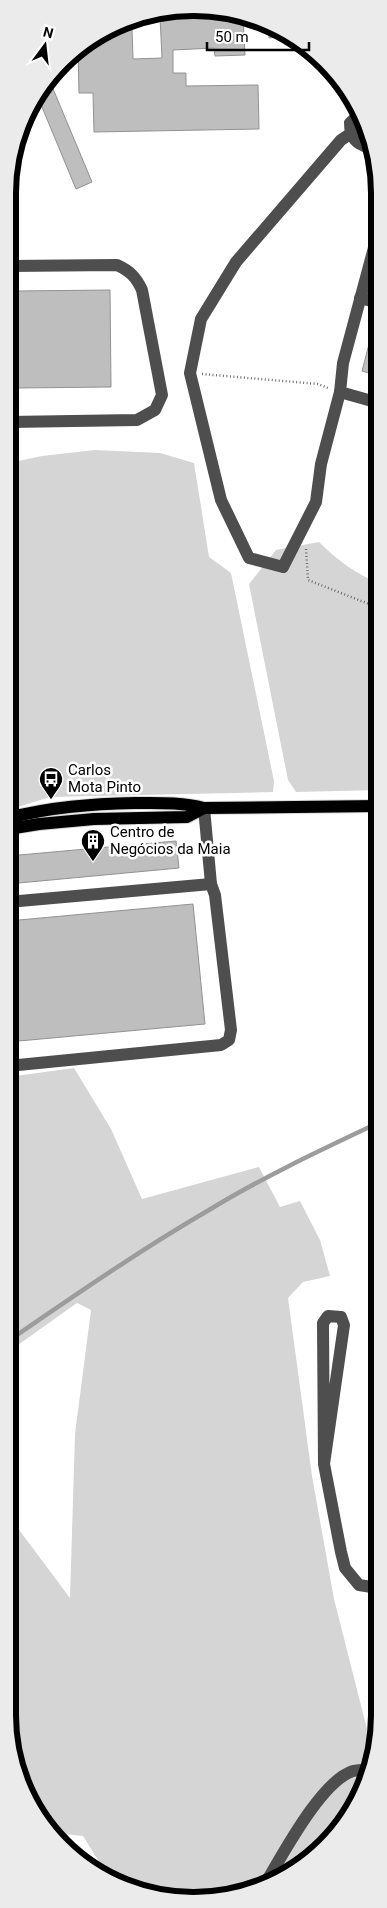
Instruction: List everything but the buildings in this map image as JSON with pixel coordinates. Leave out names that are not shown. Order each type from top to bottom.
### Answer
[{"type":"main road","points":[[16,816],[41,809],[74,805],[184,803],[204,808],[371,806]]},
{"type":"main road","points":[[16,828],[94,819],[187,817],[204,808]]},
{"type":"street","points":[[354,119],[350,123],[350,134],[358,144],[364,146]]},
{"type":"street","points":[[350,134],[341,140],[236,262],[201,319],[190,373],[221,500],[249,558],[283,567],[316,502],[321,464],[340,392],[343,363],[371,258]]},
{"type":"street","points":[[16,266],[117,265],[128,270],[138,280],[142,290],[162,395],[155,410],[147,416],[129,422],[16,422]]},
{"type":"street","points":[[360,298],[371,301]]},
{"type":"street","points":[[340,392],[371,401]]},
{"type":"street","points":[[16,1065],[221,1045],[229,1040],[231,1030],[228,1001],[215,895],[211,884],[204,808]]},
{"type":"street","points":[[16,901],[211,884]]},
{"type":"street","points":[[324,1464],[344,1325],[341,1317],[334,1315],[328,1316],[324,1323],[324,1464],[345,1568],[359,1585],[371,1587]]},
{"type":"street","points":[[272,1873],[302,1823],[331,1786],[352,1772],[361,1771]]},
{"type":"path","points":[[190,373],[318,384],[340,392]]},
{"type":"path","points":[[305,526],[308,580],[371,605]]},
{"type":"shaded area","points":[[95,450],[160,453],[194,463],[209,557],[231,573],[274,781],[273,792],[50,797],[16,808],[16,462],[42,456]]},
{"type":"shaded area","points":[[319,542],[347,566],[371,580],[371,790],[296,792],[288,780],[249,584],[276,550]]},
{"type":"shaded area","points":[[74,1068],[111,1129],[142,1199],[259,1167],[280,1207],[300,1201],[320,1240],[330,1276],[303,1282],[288,1298],[312,1476],[334,1599],[367,1729],[370,1730],[369,1738],[365,1760],[357,1782],[341,1813],[327,1831],[292,1862],[261,1878],[239,1886],[194,1892],[170,1890],[148,1886],[105,1868],[102,1866],[83,1836],[63,1834],[46,1813],[30,1782],[22,1760],[16,1715],[16,1526],[70,1598],[75,1434],[91,1310],[77,1303],[16,1346],[16,1076]]},
{"type":"waterway","points":[[16,1335],[82,1290],[183,1225],[250,1186],[371,1126]]},
{"type":"place","name":"Carlos Mota Pinto","points":[[51,800]]},
{"type":"place","name":"Centro de Negócios da Maia","points":[[93,862]]}]
